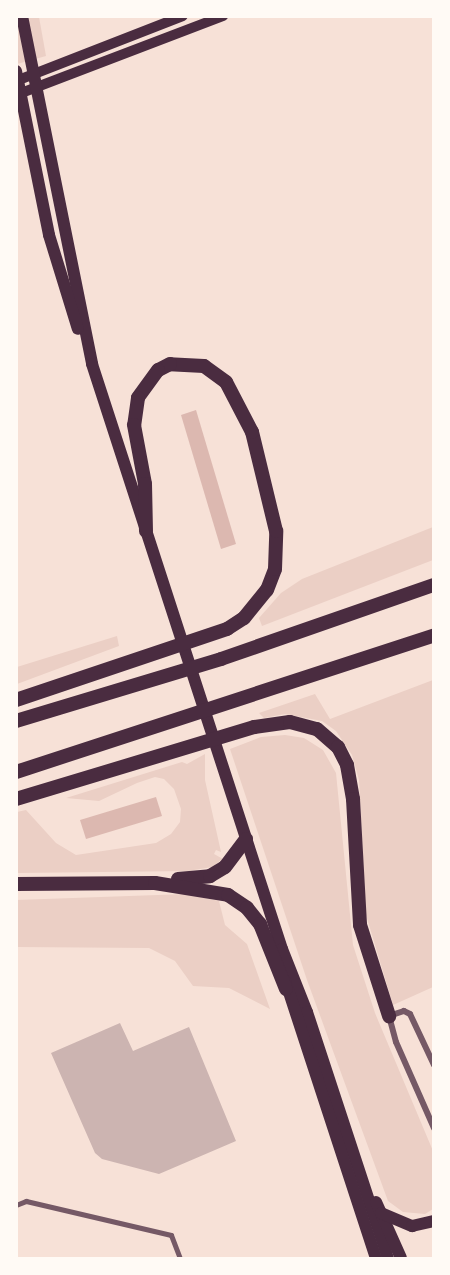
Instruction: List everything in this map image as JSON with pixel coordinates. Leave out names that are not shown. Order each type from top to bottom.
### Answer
[{"type":"highway","points":[[16,700],[227,629],[244,618],[267,590],[275,569],[276,531],[258,452],[235,395],[221,377],[204,366],[170,364],[158,370],[138,398],[134,425],[145,484],[146,531]]},
{"type":"highway","points":[[16,721],[221,659],[434,585]]},
{"type":"highway","points":[[16,772],[434,635]]},
{"type":"highway","points":[[16,799],[254,727],[290,722],[317,729],[338,747],[350,776],[360,925],[389,1016]]},
{"type":"highway","points":[[16,884],[155,883],[210,876],[233,860],[246,838]]},
{"type":"highway","points":[[155,883],[213,890],[241,903],[267,936],[286,989]]},
{"type":"main road","points":[[22,16],[92,364]]},
{"type":"main road","points":[[19,94],[223,16]]},
{"type":"main road","points":[[176,18],[33,74],[17,77],[19,94],[49,235],[66,296],[92,364],[282,949],[307,1012],[388,1258]]},
{"type":"main road","points":[[282,949],[286,989],[376,1258]]},
{"type":"main road","points":[[358,1168],[381,1212],[400,1258]]},
{"type":"main road","points":[[381,1212],[412,1226],[434,1221]]},
{"type":"street","points":[[434,1065],[412,1015],[404,1011],[389,1016],[396,1042],[434,1128]]},
{"type":"street","points":[[16,1205],[26,1201],[171,1235],[180,1258]]},
{"type":"shaded area","points":[[17,17],[39,17],[46,56],[17,64]]},
{"type":"shaded area","points":[[196,410],[236,544],[221,549],[181,415]]},
{"type":"shaded area","points":[[433,527],[433,560],[262,626],[259,618],[281,593],[302,579]]},
{"type":"shaded area","points":[[117,636],[119,646],[17,684],[17,667]]},
{"type":"shaded area","points":[[433,680],[433,987],[393,1005],[366,915],[359,780],[352,755],[336,731],[322,721],[285,714],[264,718],[259,713],[315,694],[330,719]]},
{"type":"shaded area","points":[[285,735],[304,738],[323,750],[336,773],[353,945],[375,1013],[433,1151],[433,1209],[425,1214],[403,1212],[388,1201],[307,980],[230,749],[261,737]]},
{"type":"shaded area","points":[[205,754],[205,780],[221,852],[216,850],[214,854],[223,859],[212,867],[188,871],[17,873],[17,812],[26,810],[56,843],[76,855],[156,843],[171,834],[180,822],[181,809],[174,789],[164,779],[155,777],[137,783],[99,801],[66,798],[182,762],[187,764]]},
{"type":"shaded area","points":[[156,797],[162,816],[86,839],[80,820]]},
{"type":"shaded area","points":[[186,894],[219,901],[225,925],[247,944],[270,1009],[229,988],[193,986],[175,961],[149,948],[17,947],[16,900]]},
{"type":"building","points":[[120,1023],[133,1051],[189,1027],[236,1141],[159,1174],[102,1159],[95,1153],[51,1053]]}]
